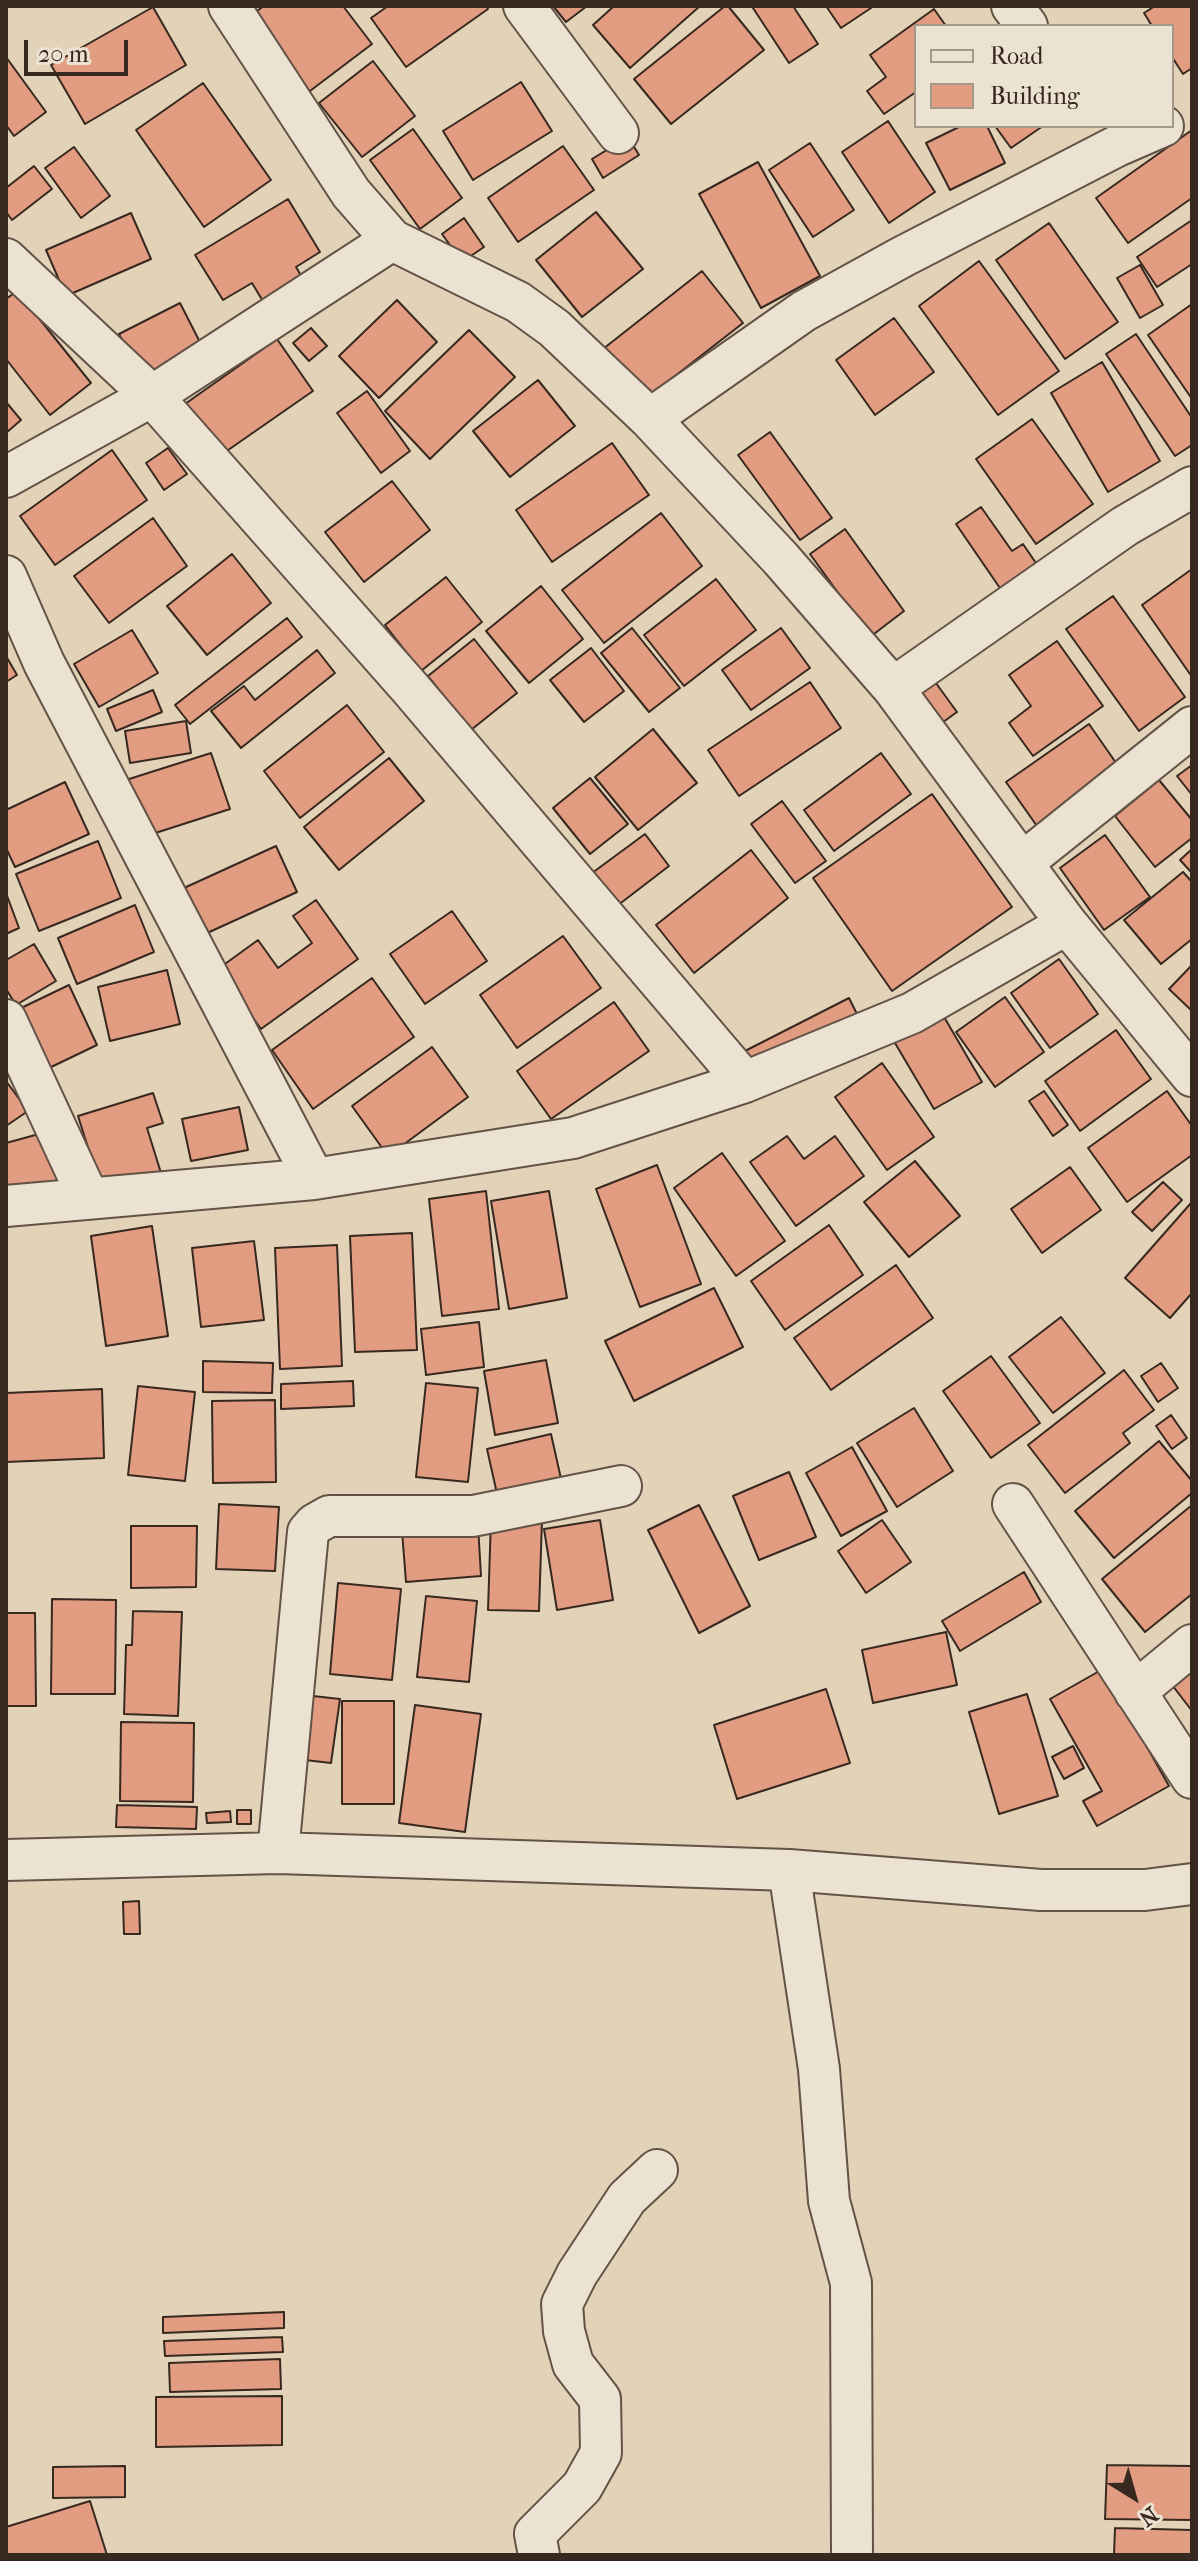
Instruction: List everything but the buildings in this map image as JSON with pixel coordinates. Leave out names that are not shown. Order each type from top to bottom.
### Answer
[{"type":"street","points":[[229,6],[351,193],[392,240],[518,302],[554,328],[650,419],[781,559],[893,688],[1067,924],[1192,1076]]},
{"type":"street","points":[[524,6],[618,133]]},
{"type":"street","points":[[1012,6],[1026,24]]},
{"type":"street","points":[[650,419],[804,311],[1110,136],[1152,128]]},
{"type":"street","points":[[6,477],[152,396],[392,240]]},
{"type":"street","points":[[6,259],[152,396],[410,688],[745,1082]]},
{"type":"street","points":[[893,688],[1125,526],[1192,487]]},
{"type":"street","points":[[6,576],[44,663],[314,1179]]},
{"type":"street","points":[[1022,863],[1192,727]]},
{"type":"street","points":[[6,1206],[314,1179],[573,1138],[745,1082],[912,1013],[1067,924]]},
{"type":"street","points":[[6,1020],[88,1197]]},
{"type":"street","points":[[278,1853],[308,1532],[315,1524],[329,1516],[473,1516],[621,1486]]},
{"type":"street","points":[[1013,1504],[1192,1778]]},
{"type":"street","points":[[1135,1692],[1192,1645]]},
{"type":"street","points":[[6,1860],[278,1853],[789,1870],[1041,1890],[1145,1890],[1192,1884]]},
{"type":"street","points":[[789,1870],[819,2069],[829,2201],[851,2283],[852,2555]]},
{"type":"street","points":[[539,2555],[535,2534],[582,2487],[601,2453],[600,2399],[573,2364],[564,2331],[562,2304],[584,2262],[627,2198],[657,2170]]}]
